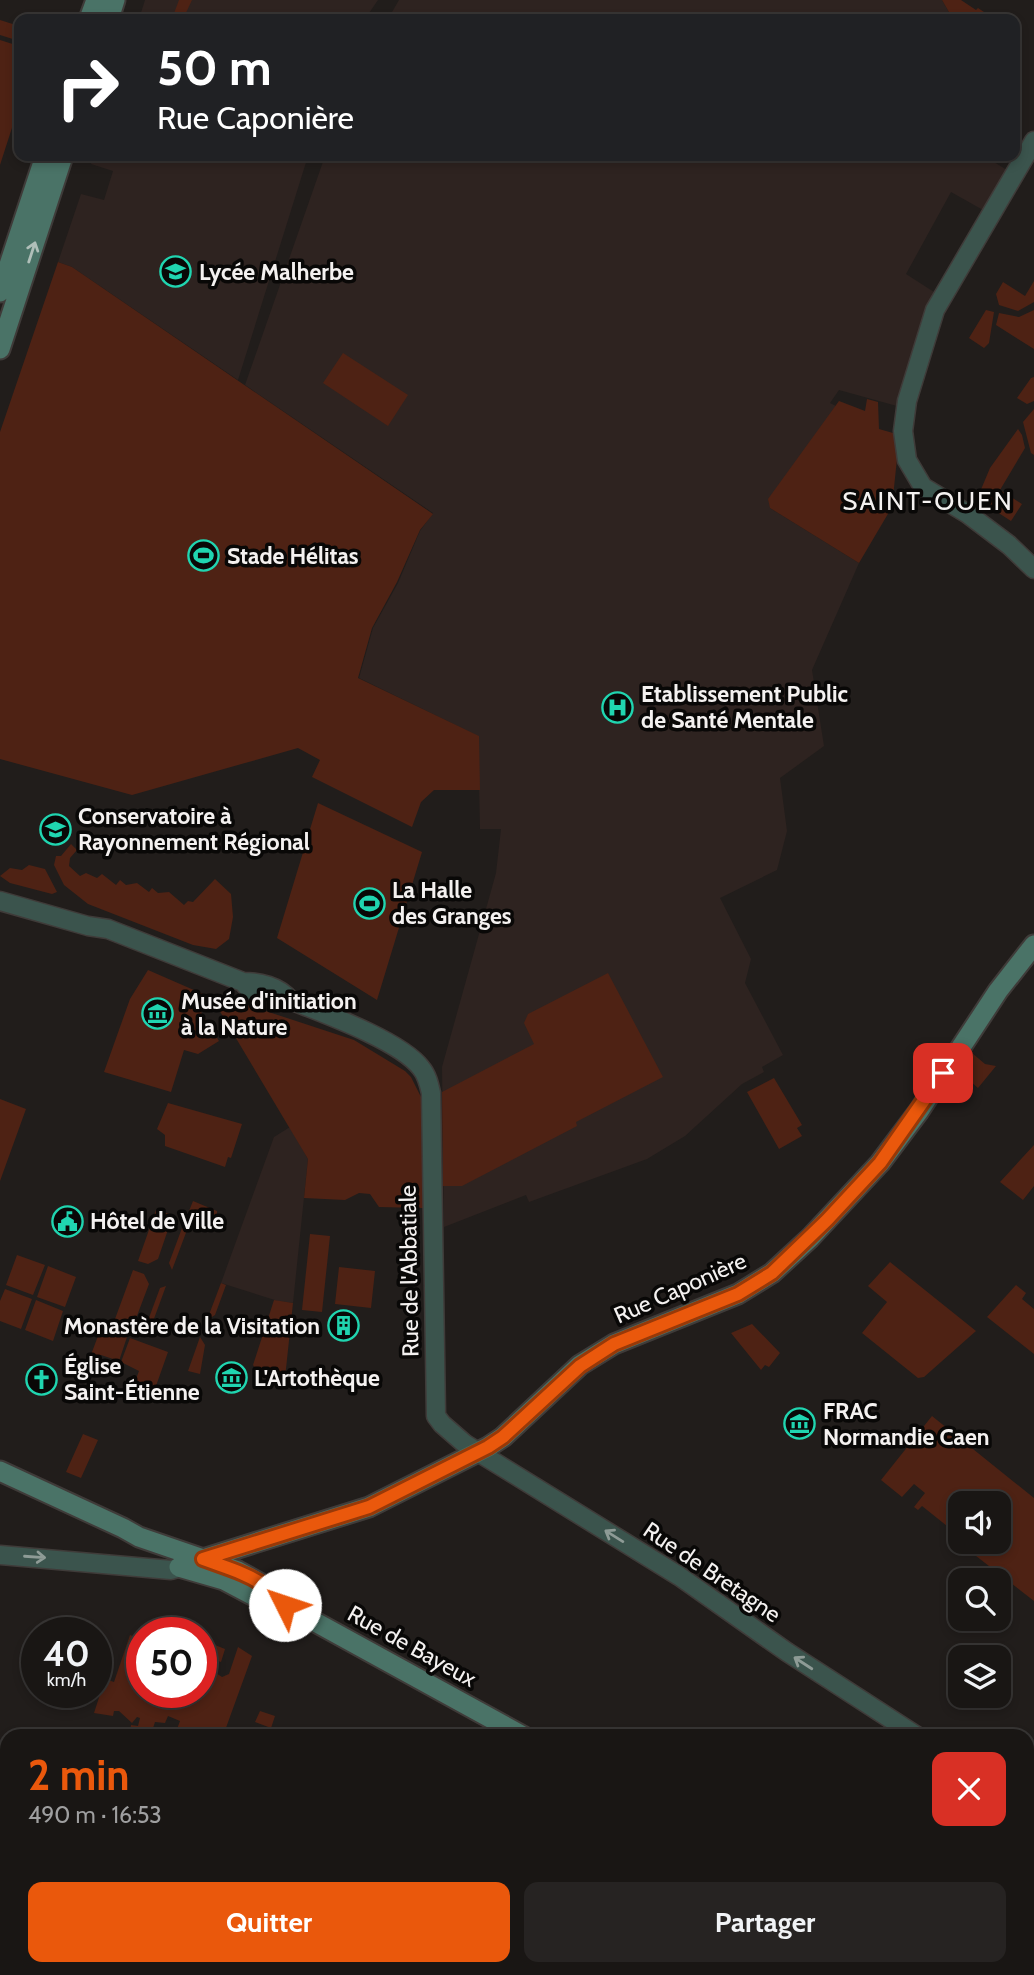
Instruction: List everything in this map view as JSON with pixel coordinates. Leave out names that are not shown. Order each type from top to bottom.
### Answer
[{"type":"main road","points":[[0,292],[47,167]]},
{"type":"main road","points":[[0,349],[47,167]]},
{"type":"main road","name":"Rue Caponière","points":[[203,1559],[369,1507],[478,1452],[503,1437],[593,1356],[614,1344],[738,1294],[782,1264],[880,1163],[919,1111],[1006,980],[1034,945]]},
{"type":"main road","name":"Rue de Bayeux","points":[[0,1471],[139,1537],[238,1571],[267,1587],[277,1601]]},
{"type":"main road","points":[[203,1559],[223,1580]]},
{"type":"main road","name":"Rue de Bayeux","points":[[179,1567],[223,1580],[258,1598],[277,1601],[510,1729]]},
{"type":"street","points":[[1034,141],[935,310],[907,401],[903,431],[907,460],[923,487],[968,514],[1009,545],[1034,569]]},
{"type":"street","points":[[0,890],[91,915],[108,929]]},
{"type":"street","points":[[0,901],[88,926],[108,929]]},
{"type":"street","name":"Rue de l'Abbatiale","points":[[108,929],[243,982],[257,982],[285,993],[290,1000],[366,1032],[404,1052],[424,1070],[431,1093],[436,1416],[465,1444],[478,1452]]},
{"type":"street","name":"Rue de Bretagne","points":[[478,1452],[679,1576],[787,1652],[906,1729]]},
{"type":"street","points":[[0,1555],[171,1570],[203,1559]]},
{"type":"shaded area","points":[[145,0],[378,0],[368,14],[141,14]]},
{"type":"shaded area","points":[[179,0],[192,0],[185,14],[174,14]]},
{"type":"shaded area","points":[[399,0],[942,0],[950,14],[391,14]]},
{"type":"shaded area","points":[[942,0],[961,0],[987,14],[950,14]]},
{"type":"shaded area","points":[[0,20],[14,24],[14,39],[0,35]]},
{"type":"shaded area","points":[[0,40],[14,44],[14,122],[0,165]]},
{"type":"shaded area","name":"Lycée Malherbe","points":[[92,161],[306,161],[238,380],[72,267],[58,262],[81,194],[104,200],[113,171],[91,164]]},
{"type":"shaded area","name":"Etablissement Public de Santé Mentale","points":[[323,161],[992,161],[1007,170],[983,210],[951,192],[906,274],[934,292],[897,406],[839,390],[830,403],[836,406],[770,508],[859,563],[812,670],[824,746],[780,778],[787,831],[777,870],[720,898],[751,959],[745,983],[783,1055],[762,1067],[764,1072],[742,1084],[685,1136],[647,1159],[529,1202],[526,1195],[444,1227],[442,1067],[496,873],[501,829],[480,829],[478,736],[359,678],[373,628],[398,583],[420,531],[433,513],[245,385]]},
{"type":"shaded area","name":"Stade Hélitas","points":[[58,262],[72,267],[433,514],[420,530],[397,582],[372,628],[358,678],[479,736],[480,790],[434,790],[421,802],[412,827],[312,777],[320,760],[298,748],[132,795],[0,759],[0,432]]},
{"type":"shaded area","points":[[1034,281],[1034,302],[1018,311],[999,305],[996,294],[1003,282],[1025,296]]},
{"type":"shaded area","points":[[986,310],[994,312],[989,343],[984,348],[969,338]]},
{"type":"shaded area","points":[[1034,310],[1034,349],[996,325],[999,313],[1019,317]]},
{"type":"shaded area","points":[[343,353],[408,395],[388,426],[323,383]]},
{"type":"shaded area","points":[[1034,377],[1034,401],[1027,404],[1017,398]]},
{"type":"shaded area","points":[[867,399],[878,402],[879,429],[893,433],[898,449],[892,507],[859,563],[770,508],[768,499],[839,401],[865,411]]},
{"type":"shaded area","points":[[1034,409],[1034,455],[1031,453],[1023,422]]},
{"type":"shaded area","points":[[1018,429],[1025,448],[1000,490],[1022,504],[1011,521],[977,499],[990,468]]},
{"type":"shaded area","name":"La Halle des Granges","points":[[318,803],[422,852],[377,1000],[277,938]]},
{"type":"shaded area","points":[[71,844],[77,850],[70,858],[69,866],[80,876],[86,873],[97,878],[102,874],[116,885],[120,880],[126,885],[137,883],[149,892],[152,888],[158,893],[169,892],[184,905],[188,901],[193,902],[215,879],[231,894],[233,917],[229,939],[216,949],[193,945],[88,904],[64,885],[54,865],[56,856],[61,856]]},
{"type":"shaded area","points":[[29,865],[45,869],[57,892],[52,894],[10,883],[0,876],[10,868],[22,870]]},
{"type":"shaded area","points":[[148,970],[203,994],[203,1003],[207,1006],[201,1012],[219,1041],[198,1054],[184,1050],[171,1092],[104,1072],[130,999]]},
{"type":"shaded area","points":[[608,973],[663,1077],[462,1186],[443,1186],[442,1092],[534,1044],[524,1023],[528,1014]]},
{"type":"shaded area","points":[[217,995],[354,1040],[411,1077],[421,1097],[423,1208],[379,1207],[370,1194],[359,1193],[345,1200],[304,1198],[308,1159],[212,998]]},
{"type":"shaded area","points":[[972,1053],[985,1064],[996,1066],[978,1088],[970,1081],[969,1074],[961,1069]]},
{"type":"shaded area","points":[[774,1078],[802,1125],[797,1128],[802,1136],[779,1149],[747,1092]]},
{"type":"shaded area","points":[[0,1099],[26,1109],[0,1181]]},
{"type":"shaded area","points":[[168,1103],[242,1124],[231,1158],[228,1157],[225,1167],[165,1146],[165,1135],[157,1129]]},
{"type":"shaded area","points":[[290,1127],[308,1159],[293,1303],[221,1283],[274,1137]]},
{"type":"shaded area","points":[[1034,1145],[1034,1186],[1023,1200],[1000,1182]]},
{"type":"shaded area","points":[[193,1201],[217,1211],[217,1220],[189,1211]]},
{"type":"shaded area","points":[[156,1210],[173,1215],[158,1259],[148,1264],[138,1261]]},
{"type":"shaded area","points":[[185,1220],[190,1222],[172,1270],[169,1263]]},
{"type":"shaded area","points":[[310,1234],[330,1236],[322,1312],[302,1310]]},
{"type":"shaded area","points":[[17,1255],[45,1265],[33,1295],[6,1285]]},
{"type":"shaded area","points":[[890,1262],[976,1331],[924,1377],[918,1378],[862,1333],[887,1302],[868,1286]]},
{"type":"shaded area","points":[[48,1266],[76,1277],[65,1307],[37,1297]]},
{"type":"shaded area","points":[[339,1267],[375,1271],[371,1308],[335,1304]]},
{"type":"shaded area","points":[[133,1270],[144,1274],[149,1284],[132,1329],[118,1324],[119,1320],[115,1319]]},
{"type":"shaded area","points":[[221,1283],[226,1285],[215,1315],[207,1320]]},
{"type":"shaded area","points":[[1016,1285],[1026,1293],[1022,1299],[1034,1309],[1034,1354],[987,1317]]},
{"type":"shaded area","points":[[166,1286],[148,1335],[143,1334],[160,1288]]},
{"type":"shaded area","points":[[5,1289],[32,1299],[21,1329],[0,1321],[0,1301]]},
{"type":"shaded area","points":[[36,1300],[63,1311],[53,1341],[25,1330]]},
{"type":"shaded area","points":[[274,1300],[293,1303],[285,1378],[256,1369],[253,1365]]},
{"type":"shaded area","points":[[752,1324],[780,1353],[769,1367],[765,1365],[761,1370],[731,1333]]},
{"type":"shaded area","points":[[101,1328],[127,1337],[119,1361],[101,1355],[96,1362],[89,1360]]},
{"type":"shaded area","points":[[200,1337],[205,1345],[200,1374],[188,1371]]},
{"type":"shaded area","points":[[130,1338],[168,1352],[151,1400],[131,1393],[139,1371],[121,1362]]},
{"type":"shaded area","points":[[932,1416],[1034,1498],[1034,1601],[1011,1583],[1011,1568],[992,1568],[973,1554],[1011,1554],[1011,1491],[948,1491],[948,1527],[922,1506],[918,1510],[914,1507],[925,1493],[914,1484],[902,1497],[881,1480]]},
{"type":"shaded area","points":[[83,1434],[98,1440],[81,1478],[66,1472]]},
{"type":"shaded area","points":[[217,1646],[225,1649],[221,1662],[217,1661]]},
{"type":"shaded area","points":[[126,1647],[126,1708],[217,1708],[217,1674],[222,1677],[229,1674],[238,1647],[252,1656],[226,1729],[177,1729],[180,1721],[168,1716],[165,1723],[155,1722],[153,1729],[130,1729],[131,1725],[138,1726],[140,1718],[137,1717],[132,1723],[119,1711],[114,1711],[113,1716],[94,1713],[96,1708],[112,1708],[112,1681],[114,1682]]},
{"type":"shaded area","points":[[260,1711],[275,1716],[271,1728],[255,1722]]},
{"type":"place","name":"Lycée Malherbe","points":[[176,272]]},
{"type":"place","name":"Stade Hélitas","points":[[204,556]]},
{"type":"place","name":"Etablissement Public de Santé Mentale","points":[[618,707]]},
{"type":"place","name":"Conservatoire à Rayonnement Régional","points":[[55,829]]},
{"type":"place","name":"La Halle des Granges","points":[[369,903]]},
{"type":"place","name":"Musée d'initiation à la Nature","points":[[158,1014]]},
{"type":"place","name":"Hôtel de Ville","points":[[67,1221]]},
{"type":"place","name":"Monastère de la Visitation","points":[[343,1326]]},
{"type":"place","name":"L'Artothèque","points":[[231,1378]]},
{"type":"place","name":"Église Saint-Étienne","points":[[41,1379]]},
{"type":"place","name":"FRAC Normandie Caen","points":[[800,1424]]},
{"type":"district","name":"SAINT-OUEN","points":[[928,501]]},
{"type":"route","points":[[285,1605],[277,1601],[267,1587],[259,1582],[238,1571],[203,1559],[369,1507],[388,1498],[494,1444],[593,1356],[614,1344],[738,1294],[762,1280],[810,1238],[880,1163],[943,1073]]}]
